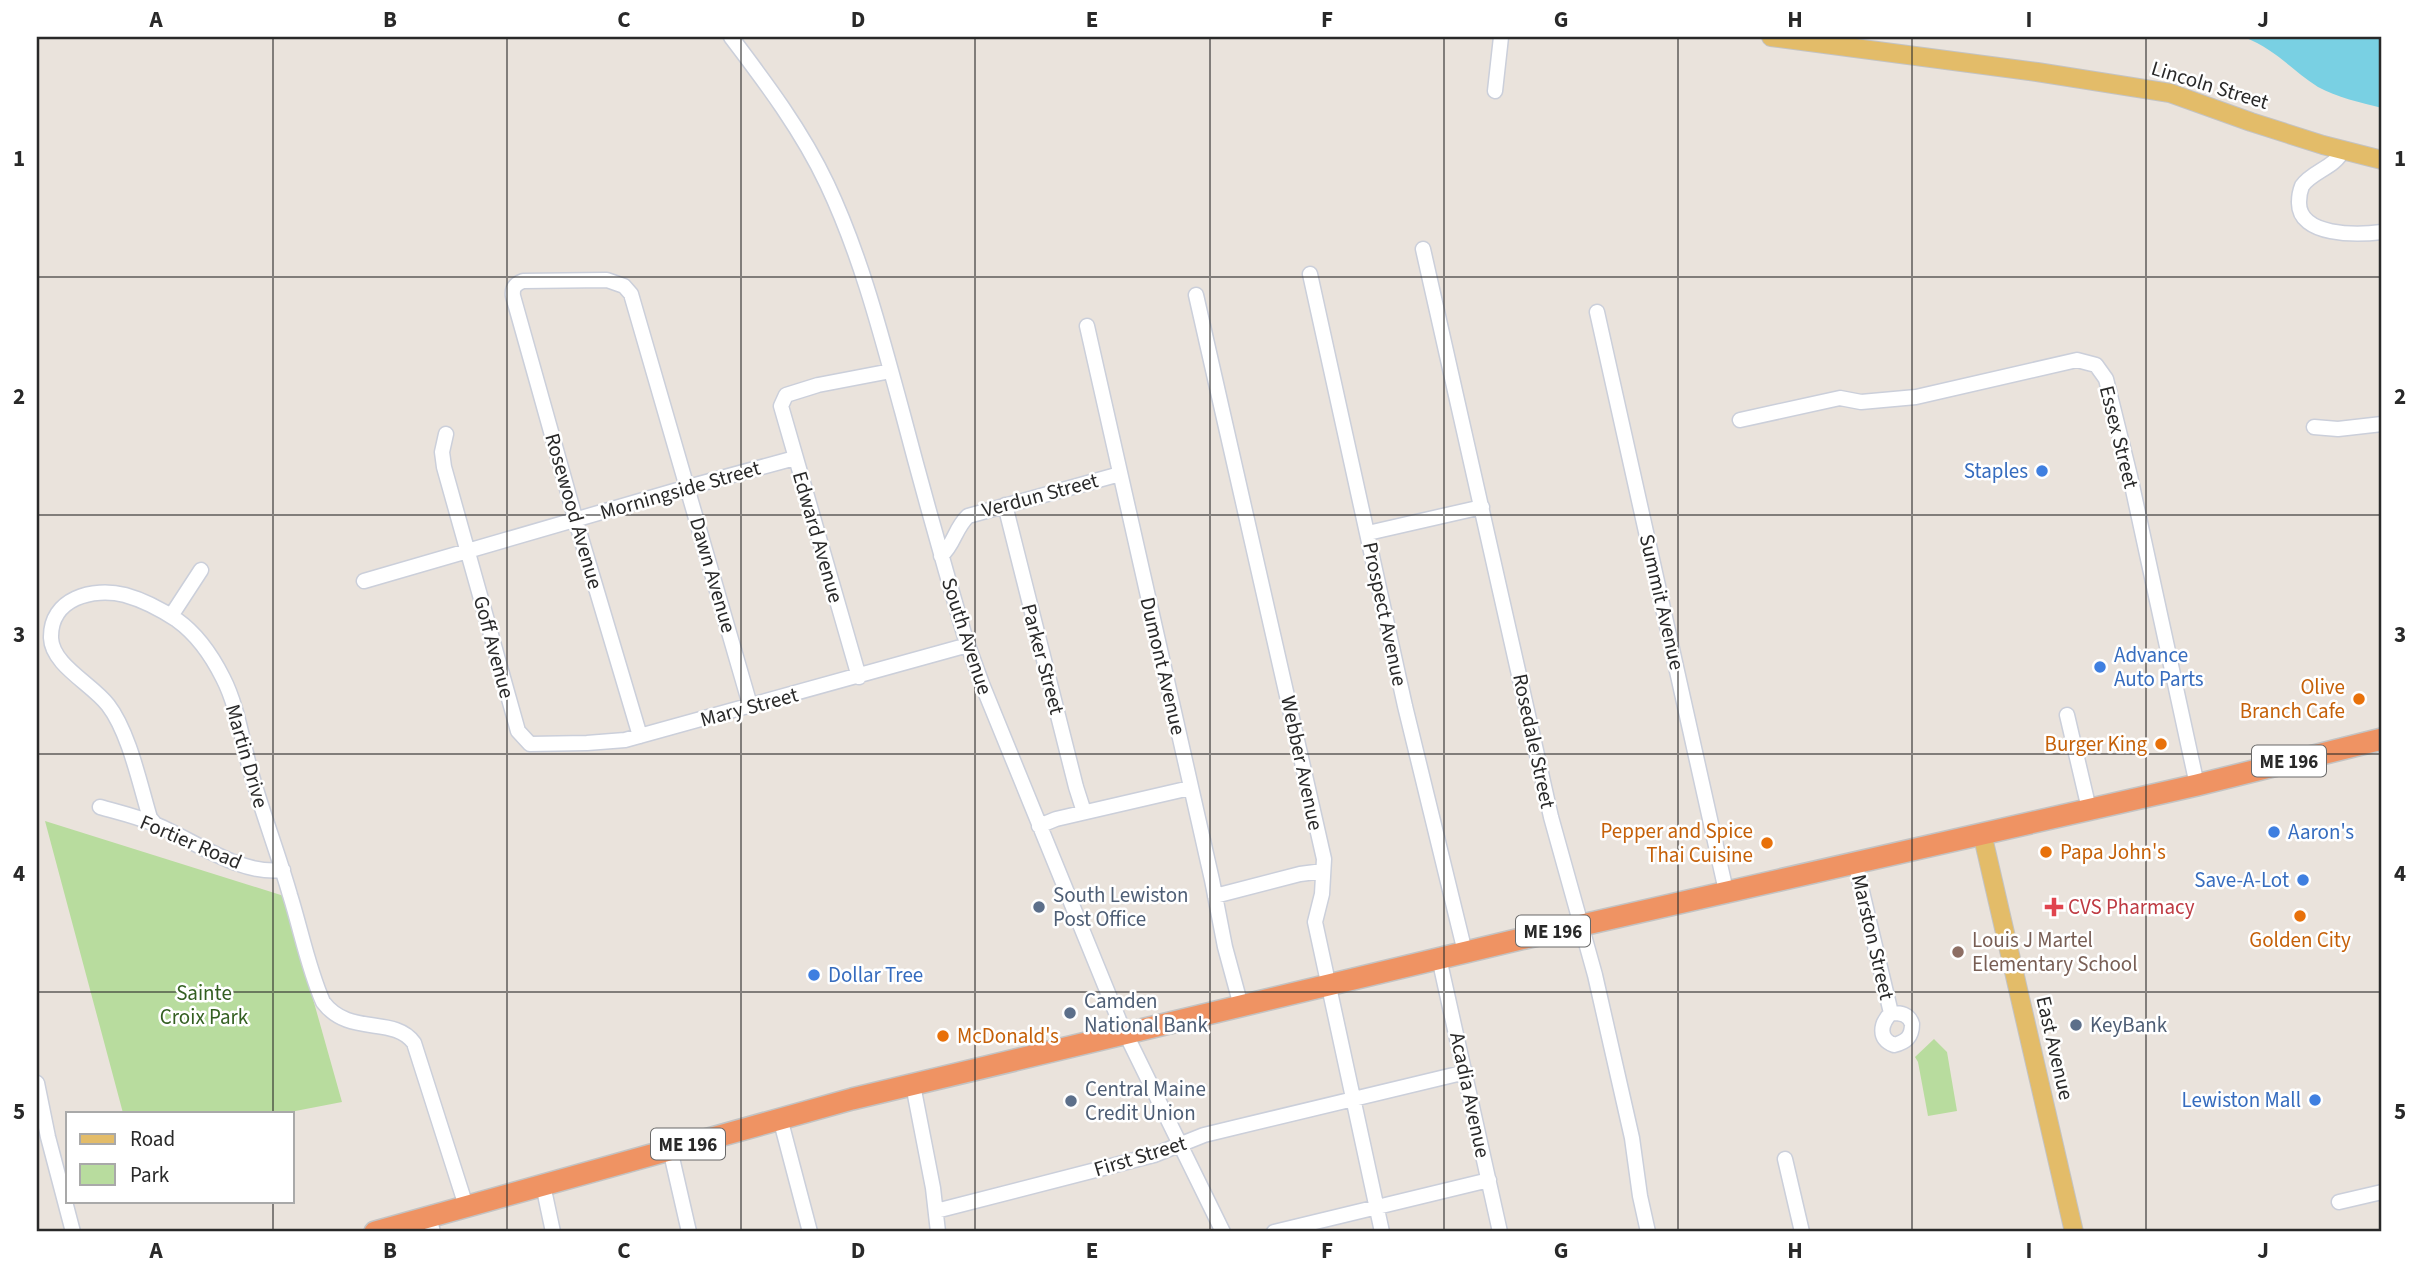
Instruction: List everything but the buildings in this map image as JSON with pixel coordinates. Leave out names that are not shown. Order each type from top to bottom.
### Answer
[{"type":"highway","name":"ME 196","points":[[375,1232],[431,1225],[466,1206],[780,1118],[913,1085],[1439,958],[2197,785],[2382,740]]},
{"type":"main road","name":"Lincoln Street","points":[[1771,37],[2037,72],[2170,93],[2251,122],[2382,160]]},
{"type":"main road","name":"East Avenue","points":[[1982,833],[2074,1232]]},
{"type":"street","name":"South Avenue","points":[[731,37],[778,102],[827,183],[856,253],[968,645],[1002,735],[1126,1035],[1221,1232]]},
{"type":"street","points":[[1495,91],[1501,37]]},
{"type":"street","points":[[2343,150],[2336,160],[2304,184],[2298,199],[2301,215],[2308,223],[2325,230],[2349,233],[2382,232]]},
{"type":"street","name":"Rosedale Street","points":[[1423,249],[1550,817],[1595,975],[1632,1138],[1648,1232]]},
{"type":"street","name":"Prospect Avenue","points":[[1310,274],[1405,706],[1465,952]]},
{"type":"street","name":"Dawn Avenue","points":[[515,286],[523,281],[607,280],[624,286],[631,294],[750,705]]},
{"type":"street","name":"Rosewood Avenue","points":[[515,286],[513,296],[640,736]]},
{"type":"street","name":"Webber Avenue","points":[[1196,295],[1324,859],[1322,894],[1315,922],[1381,1232]]},
{"type":"street","name":"Summit Avenue","points":[[1597,312],[1726,891]]},
{"type":"street","name":"Dumont Avenue","points":[[1087,326],[1225,947],[1241,1006]]},
{"type":"street","name":"Essex Street","points":[[1740,420],[1840,398],[1861,402],[1916,397],[2077,360],[2095,365],[2106,379],[2130,476],[2197,785]]},
{"type":"street","name":"Edward Avenue","points":[[859,677],[781,406],[784,397],[811,387],[891,371]]},
{"type":"street","points":[[2314,427],[2338,429],[2382,424]]},
{"type":"street","name":"Goff Avenue","points":[[446,434],[443,444],[444,467],[518,732],[526,741]]},
{"type":"street","name":"Morningside Street","points":[[364,581],[795,458]]},
{"type":"street","name":"Verdun Street","points":[[942,556],[950,548],[960,524],[968,516],[1120,474]]},
{"type":"street","name":"Parker Street","points":[[1005,505],[1084,812]]},
{"type":"street","points":[[1368,533],[1482,507]]},
{"type":"street","points":[[171,616],[201,570]]},
{"type":"street","name":"Martin Drive","points":[[155,824],[150,818],[120,723],[98,693],[57,656],[51,640],[54,619],[59,610],[73,598],[104,593],[126,596],[171,616],[201,642],[224,679],[323,1002],[329,1009],[353,1023],[397,1030],[410,1037],[466,1206]]},
{"type":"street","name":"Mary Street","points":[[526,741],[542,745],[587,743],[640,736],[968,645]]},
{"type":"street","points":[[2067,715],[2089,809]]},
{"type":"street","points":[[1039,826],[1084,812],[1191,788]]},
{"type":"street","name":"Fortier Road","points":[[100,807],[155,824],[238,863],[260,870],[283,870]]},
{"type":"street","name":"Marston Street","points":[[1855,862],[1891,1013]]},
{"type":"street","points":[[1215,895],[1300,874],[1324,871]]},
{"type":"street","name":"Acadia Avenue","points":[[1439,958],[1500,1232]]},
{"type":"street","name":"First Street","points":[[936,1211],[1154,1155],[1226,1129],[1466,1072]]},
{"type":"street","points":[[37,1083],[41,1125],[73,1232]]},
{"type":"street","points":[[913,1085],[938,1232]]},
{"type":"street","points":[[780,1118],[810,1232]]},
{"type":"street","points":[[670,1149],[689,1232]]},
{"type":"street","points":[[1786,1159],[1802,1232]]},
{"type":"street","points":[[1274,1232],[1489,1180]]},
{"type":"street","points":[[543,1185],[553,1232]]},
{"type":"street","points":[[2339,1202],[2382,1192]]},
{"type":"green space","name":"Sainte Croix Park","points":[[45,821],[284,896],[342,1102],[290,1112],[123,1112]]},
{"type":"green space","points":[[1934,1039],[1947,1052],[1957,1111],[1928,1116],[1915,1057]]},
{"type":"water","points":[[2244,37],[2382,37],[2382,108],[2341,97],[2318,87],[2275,54]]},
{"type":"place","name":"Staples","points":[[2042,471]]},
{"type":"place","name":"Advance Auto Parts","points":[[2100,667]]},
{"type":"place","name":"Olive Branch Cafe","points":[[2359,699]]},
{"type":"place","name":"Burger King","points":[[2161,744]]},
{"type":"place","name":"Aaron's","points":[[2274,832]]},
{"type":"place","name":"Pepper and Spice Thai Cuisine","points":[[1767,843]]},
{"type":"place","name":"Papa John's","points":[[2046,852]]},
{"type":"place","name":"Save-A-Lot","points":[[2303,880]]},
{"type":"place","name":"South Lewiston Post Office","points":[[1039,907]]},
{"type":"place","name":"CVS Pharmacy","points":[[2054,907]]},
{"type":"place","name":"Golden City","points":[[2300,916]]},
{"type":"place","name":"Louis J Martel Elementary School","points":[[1958,952]]},
{"type":"place","name":"Dollar Tree","points":[[814,975]]},
{"type":"place","name":"Camden National Bank","points":[[1070,1013]]},
{"type":"place","name":"KeyBank","points":[[2076,1025]]},
{"type":"place","name":"McDonald's","points":[[943,1036]]},
{"type":"place","name":"Lewiston Mall","points":[[2315,1100]]},
{"type":"place","name":"Central Maine Credit Union","points":[[1071,1101]]}]
